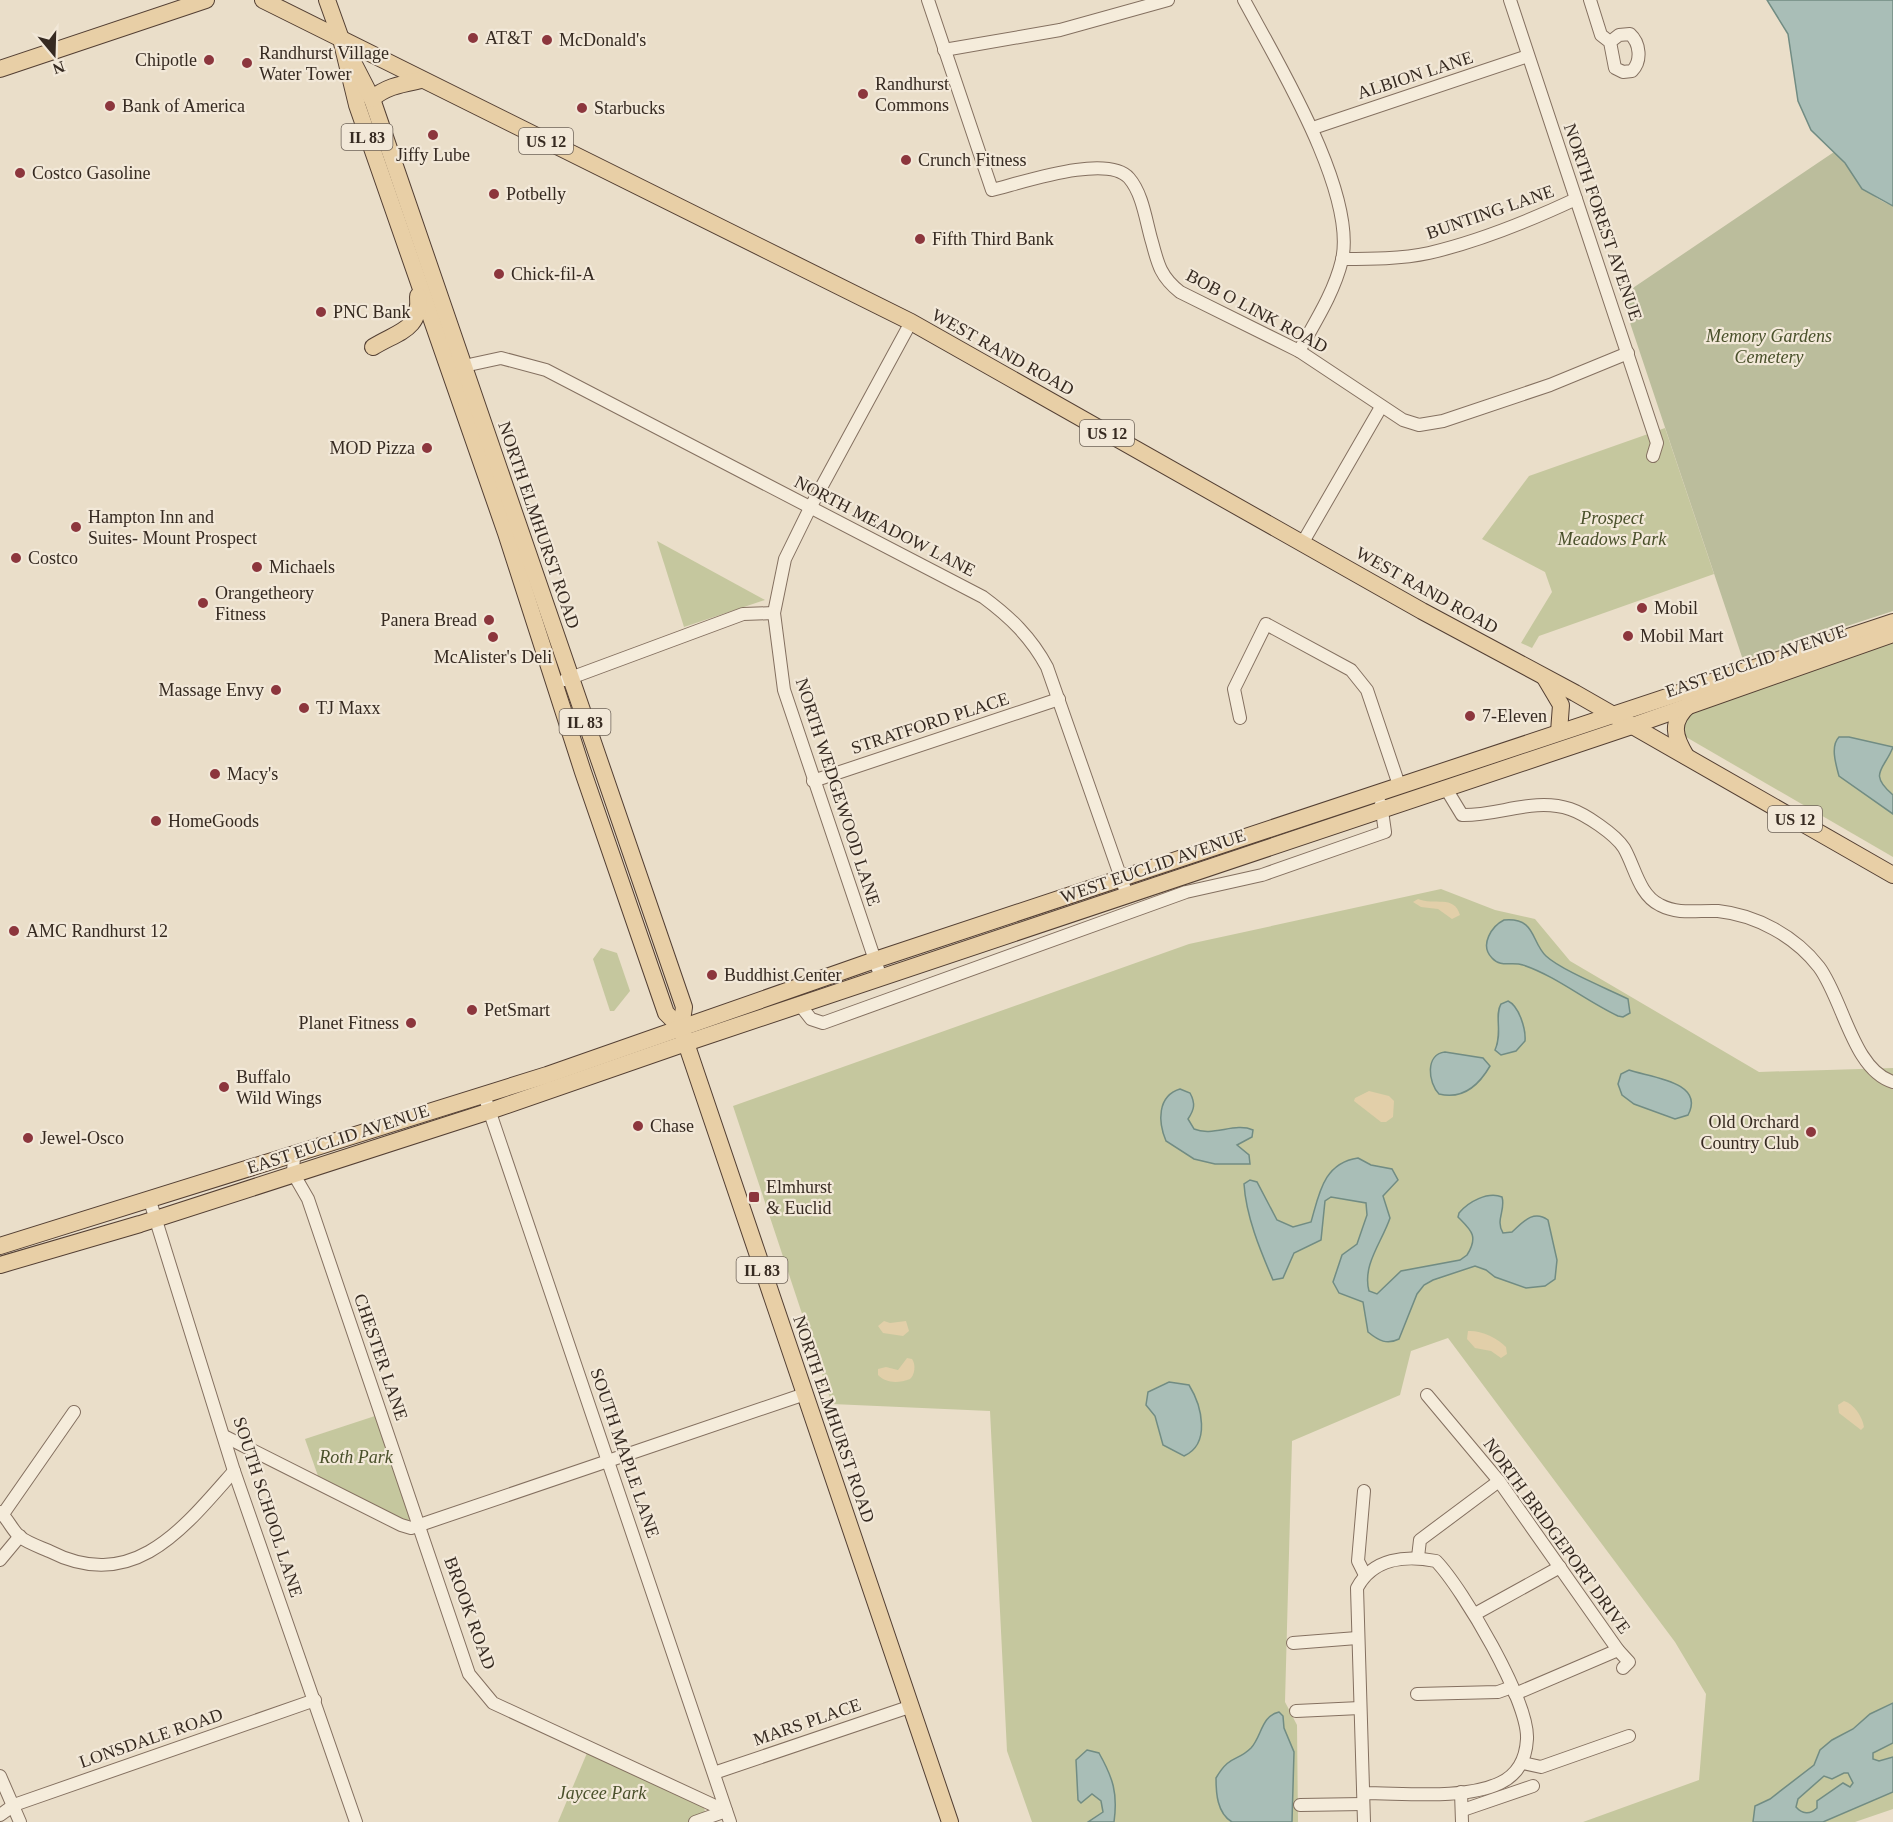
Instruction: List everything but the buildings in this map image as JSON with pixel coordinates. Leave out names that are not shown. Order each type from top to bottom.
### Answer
[{"type":"main road","points":[[166,14],[177,0]]},
{"type":"main road","points":[[0,69],[206,0]]},
{"type":"main road","name":"US 12","points":[[263,0],[341,39]]},
{"type":"main road","name":"NORTH ELMHURST ROAD","points":[[327,0],[341,39],[357,105],[506,533],[684,1007],[683,1036],[950,1822]]},
{"type":"main road","name":"NORTH ELMHURST ROAD","points":[[341,39],[372,99],[464,366],[563,681]]},
{"type":"main road","name":"WEST RAND ROAD","points":[[341,39],[911,322],[1632,726]]},
{"type":"main road","points":[[372,99],[380,92],[394,86],[422,80]]},
{"type":"main road","points":[[373,347],[414,324],[419,312],[416,278]]},
{"type":"main road","name":"EAST EUCLID AVENUE","points":[[1611,714],[1893,622]]},
{"type":"main road","name":"EAST EUCLID AVENUE","points":[[1632,726],[1893,634]]},
{"type":"main road","points":[[1544,677],[1561,705],[1559,732]]},
{"type":"main road","points":[[1686,756],[1675,732],[1679,714],[1689,705]]},
{"type":"main road","name":"WEST EUCLID AVENUE","points":[[683,1036],[800,1005],[1126,895],[1380,800],[1399,785],[1611,714]]},
{"type":"main road","name":"US 12","points":[[1632,726],[1893,875]]},
{"type":"main road","name":"WEST EUCLID AVENUE","points":[[683,1036],[875,960],[1006,919],[1120,878],[1380,800],[1445,786],[1632,726]]},
{"type":"main road","name":"EAST EUCLID AVENUE","points":[[0,1265],[156,1219],[299,1172],[487,1103],[683,1036]]},
{"type":"main road","name":"EAST EUCLID AVENUE","points":[[0,1246],[294,1156],[487,1103]]},
{"type":"street","points":[[928,0],[944,50],[1060,30],[1168,0]]},
{"type":"street","points":[[1244,0],[1313,128],[1340,211],[1342,259],[1331,290],[1299,351]]},
{"type":"street","name":"NORTH FOREST AVENUE","points":[[1510,0],[1657,443],[1653,456]]},
{"type":"street","points":[[1590,0],[1601,35],[1610,42]]},
{"type":"street","name":"BOB O LINK ROAD","points":[[944,50],[992,190],[1064,172],[1095,167],[1119,169],[1129,178],[1137,192],[1166,281],[1180,292],[1299,351],[1403,420],[1419,425],[1443,421],[1550,385],[1628,353]]},
{"type":"street","name":"ALBION LANE","points":[[1313,128],[1528,57]]},
{"type":"street","name":"BUNTING LANE","points":[[1342,259],[1389,259],[1428,253],[1536,218],[1576,200]]},
{"type":"street","name":"NORTH WEDGEWOOD LANE","points":[[881,978],[784,690],[774,613],[785,559],[810,508],[911,322]]},
{"type":"street","name":"NORTH MEADOW LANE","points":[[464,366],[501,358],[546,370],[983,597],[1001,610],[1018,625],[1038,650],[1059,699],[1126,895]]},
{"type":"street","points":[[1304,542],[1381,407]]},
{"type":"street","points":[[563,681],[743,614],[774,613]]},
{"type":"street","points":[[1240,718],[1234,689],[1266,624],[1351,670],[1366,690],[1399,785]]},
{"type":"street","name":"STRATFORD PLACE","points":[[813,781],[1059,699]]},
{"type":"street","points":[[1445,786],[1462,815],[1483,816],[1542,803],[1569,808],[1590,818],[1622,846],[1640,883],[1658,904],[1679,912],[1736,914],[1753,918],[1782,933],[1819,967],[1872,1070],[1893,1082]]},
{"type":"street","points":[[800,1005],[811,1019],[823,1023],[1186,892],[1262,874],[1385,832],[1380,800]]},
{"type":"street","name":"SOUTH MAPLE LANE","points":[[487,1103],[728,1816]]},
{"type":"street","points":[[294,1156],[299,1172]]},
{"type":"street","name":"CHESTER LANE","points":[[299,1172],[420,1526]]},
{"type":"street","name":"SOUTH SCHOOL LANE","points":[[150,1201],[226,1437],[234,1471],[356,1822]]},
{"type":"street","points":[[226,1437],[401,1526],[420,1526],[805,1394]]},
{"type":"street","name":"NORTH BRIDGEPORT DRIVE","points":[[1426,1395],[1499,1481],[1618,1650],[1629,1662],[1623,1668]]},
{"type":"street","points":[[74,1412],[1,1513],[20,1536],[71,1562],[109,1567],[151,1551],[184,1528],[234,1471]]},
{"type":"street","points":[[1418,1557],[1420,1540],[1499,1481]]},
{"type":"street","points":[[1364,1491],[1358,1561],[1365,1575]]},
{"type":"street","name":"BROOK ROAD","points":[[420,1526],[469,1674],[493,1703],[728,1816]]},
{"type":"street","points":[[0,1560],[20,1536]]},
{"type":"street","points":[[1300,1805],[1364,1798],[1461,1792],[1501,1783],[1515,1773],[1523,1763],[1527,1737],[1513,1691],[1475,1614],[1436,1561],[1418,1557],[1390,1561],[1365,1575],[1357,1588],[1357,1638],[1364,1798],[1364,1822]]},
{"type":"street","points":[[1475,1614],[1560,1567]]},
{"type":"street","points":[[1293,1642],[1357,1638]]},
{"type":"street","points":[[1417,1694],[1513,1691],[1618,1650]]},
{"type":"street","name":"LONSDALE ROAD","points":[[0,1815],[14,1805],[315,1700]]},
{"type":"street","name":"MARS PLACE","points":[[714,1773],[912,1706]]},
{"type":"street","points":[[1296,1711],[1360,1708]]},
{"type":"street","points":[[1523,1763],[1541,1767],[1629,1736]]},
{"type":"street","points":[[0,1776],[20,1822]]},
{"type":"street","points":[[1461,1792],[1462,1816],[1533,1786]]},
{"type":"street","points":[[694,1822],[728,1816]]},
{"type":"green space","name":"Memory Gardens Cemetery","points":[[1834,152],[1866,189],[1893,206],[1893,611],[1743,660],[1621,296]]},
{"type":"green space","name":"Prospect Meadows Park","points":[[1665,428],[1714,574],[1539,636],[1532,648],[1521,643],[1552,592],[1545,572],[1482,539],[1529,476]]},
{"type":"green space","points":[[657,541],[765,600],[684,627]]},
{"type":"green space","points":[[1893,642],[1893,857],[1686,737],[1683,724],[1687,714]]},
{"type":"green space","name":"Old Orchard Country Club","points":[[1441,889],[1495,910],[1535,919],[1570,961],[1759,1072],[1893,1068],[1893,1809],[1855,1822],[1583,1822],[1699,1780],[1706,1694],[1675,1642],[1448,1338],[1411,1351],[1400,1395],[1292,1441],[1285,1702],[1297,1725],[1298,1822],[1032,1822],[1007,1751],[990,1411],[832,1404],[733,1106],[1189,944]]},
{"type":"green space","points":[[601,948],[617,953],[630,991],[614,1011],[610,1011],[593,959]]},
{"type":"green space","name":"Roth Park","points":[[378,1415],[411,1517],[407,1522],[318,1476],[305,1439]]},
{"type":"green space","name":"Jaycee Park","points":[[587,1753],[704,1807],[705,1812],[689,1822],[558,1822]]},
{"type":"sand","points":[[1418,899],[1448,903],[1457,909],[1460,915],[1452,919],[1438,909],[1421,907],[1413,902]]},
{"type":"sand","points":[[1369,1091],[1389,1096],[1394,1101],[1393,1117],[1386,1122],[1381,1122],[1354,1101],[1355,1098]]},
{"type":"sand","points":[[884,1321],[890,1323],[906,1321],[909,1331],[903,1336],[883,1333],[878,1326]]},
{"type":"sand","points":[[1468,1331],[1483,1333],[1494,1338],[1506,1347],[1507,1354],[1501,1358],[1491,1351],[1475,1348],[1467,1339]]},
{"type":"sand","points":[[907,1358],[912,1359],[914,1364],[914,1372],[910,1379],[893,1382],[878,1375],[878,1369],[886,1367],[898,1370]]},
{"type":"sand","points":[[1844,1401],[1851,1405],[1859,1415],[1864,1427],[1861,1430],[1839,1413],[1838,1405]]},
{"type":"water","points":[[1767,0],[1893,0],[1893,206],[1862,189],[1845,163],[1811,130],[1798,101],[1788,34]]},
{"type":"water","points":[[1839,737],[1849,737],[1893,747],[1879,776],[1885,788],[1893,795],[1893,814],[1839,776],[1834,750]]},
{"type":"water","points":[[1504,920],[1522,922],[1527,926],[1541,950],[1553,961],[1628,999],[1630,1013],[1623,1017],[1618,1016],[1535,970],[1519,964],[1503,964],[1495,961],[1488,953],[1487,942],[1495,927]]},
{"type":"water","points":[[1508,1001],[1521,1018],[1525,1041],[1516,1051],[1501,1055],[1495,1050],[1498,1037],[1498,1014],[1501,1004]]},
{"type":"water","points":[[1445,1052],[1483,1058],[1490,1066],[1475,1085],[1463,1093],[1439,1094],[1432,1083],[1431,1063],[1439,1054]]},
{"type":"water","points":[[1629,1070],[1661,1078],[1682,1088],[1689,1095],[1691,1104],[1688,1115],[1675,1119],[1634,1104],[1622,1095],[1618,1084],[1621,1074]]},
{"type":"water","points":[[1180,1089],[1190,1093],[1192,1097],[1194,1107],[1188,1119],[1194,1129],[1209,1131],[1246,1128],[1253,1130],[1252,1137],[1237,1145],[1249,1155],[1250,1164],[1215,1164],[1194,1159],[1166,1141],[1163,1134],[1161,1110],[1167,1097]]},
{"type":"water","points":[[1358,1158],[1371,1165],[1392,1169],[1398,1180],[1383,1196],[1390,1218],[1370,1263],[1369,1291],[1377,1294],[1401,1271],[1460,1260],[1467,1255],[1473,1238],[1470,1230],[1458,1217],[1459,1213],[1473,1202],[1491,1195],[1502,1197],[1500,1224],[1503,1233],[1512,1232],[1528,1218],[1537,1216],[1548,1220],[1557,1260],[1555,1279],[1545,1286],[1526,1288],[1495,1277],[1475,1266],[1433,1280],[1424,1285],[1417,1294],[1399,1339],[1391,1342],[1383,1341],[1368,1332],[1363,1302],[1339,1293],[1333,1282],[1342,1255],[1357,1244],[1367,1215],[1366,1203],[1331,1197],[1325,1201],[1321,1240],[1294,1253],[1283,1278],[1273,1280],[1251,1221],[1244,1184],[1250,1180],[1257,1182],[1277,1220],[1293,1227],[1311,1222],[1320,1191],[1330,1173],[1346,1161]]},
{"type":"water","points":[[1169,1382],[1189,1385],[1198,1403],[1201,1434],[1198,1443],[1184,1456],[1163,1445],[1155,1416],[1146,1405],[1148,1392]]},
{"type":"water","points":[[1893,1703],[1893,1743],[1873,1753],[1873,1759],[1879,1761],[1893,1757],[1893,1792],[1823,1822],[1753,1822],[1755,1806],[1770,1799],[1814,1765],[1820,1750],[1832,1740],[1853,1729],[1870,1714]],"holes":[[[1848,1773],[1853,1783],[1850,1787],[1843,1783],[1817,1801],[1817,1808],[1812,1812],[1803,1812],[1796,1807],[1798,1799],[1824,1776],[1832,1779]]]},
{"type":"water","points":[[1279,1712],[1283,1716],[1284,1728],[1294,1752],[1292,1822],[1232,1822],[1220,1808],[1216,1778],[1225,1765],[1251,1748],[1265,1722],[1273,1714]]},
{"type":"water","points":[[1087,1750],[1099,1753],[1111,1778],[1115,1794],[1114,1822],[1088,1822],[1103,1812],[1101,1801],[1092,1794],[1081,1803],[1078,1800],[1076,1760]]},
{"type":"place","name":"AT&T","points":[[473,38]]},
{"type":"place","name":"McDonald's","points":[[547,40]]},
{"type":"place","name":"Chipotle","points":[[209,60]]},
{"type":"place","name":"Randhurst Village Water Tower","points":[[247,63]]},
{"type":"place","name":"Randhurst Commons","points":[[863,94]]},
{"type":"place","name":"Bank of America","points":[[110,106]]},
{"type":"place","name":"Starbucks","points":[[582,108]]},
{"type":"place","name":"Jiffy Lube","points":[[433,135]]},
{"type":"place","name":"Crunch Fitness","points":[[906,160]]},
{"type":"place","name":"Costco Gasoline","points":[[20,173]]},
{"type":"place","name":"Potbelly","points":[[494,194]]},
{"type":"place","name":"Fifth Third Bank","points":[[920,239]]},
{"type":"place","name":"Chick-fil-A","points":[[499,274]]},
{"type":"place","name":"PNC Bank","points":[[321,312]]},
{"type":"place","name":"MOD Pizza","points":[[427,448]]},
{"type":"place","name":"Hampton Inn and Suites- Mount Prospect","points":[[76,527]]},
{"type":"place","name":"Costco","points":[[16,558]]},
{"type":"place","name":"Michaels","points":[[257,567]]},
{"type":"place","name":"Orangetheory Fitness","points":[[203,603]]},
{"type":"place","name":"Mobil","points":[[1642,608]]},
{"type":"place","name":"Panera Bread","points":[[489,620]]},
{"type":"place","name":"Mobil Mart","points":[[1628,636]]},
{"type":"place","name":"McAlister's Deli","points":[[493,637]]},
{"type":"place","name":"Massage Envy","points":[[276,690]]},
{"type":"place","name":"TJ Maxx","points":[[304,708]]},
{"type":"place","name":"7-Eleven","points":[[1470,716]]},
{"type":"place","name":"Macy's","points":[[215,774]]},
{"type":"place","name":"HomeGoods","points":[[156,821]]},
{"type":"place","name":"AMC Randhurst 12","points":[[14,931]]},
{"type":"place","name":"Buddhist Center","points":[[712,975]]},
{"type":"place","name":"PetSmart","points":[[472,1010]]},
{"type":"place","name":"Planet Fitness","points":[[411,1023]]},
{"type":"place","name":"Buffalo Wild Wings","points":[[224,1087]]},
{"type":"place","name":"Chase","points":[[638,1126]]},
{"type":"place","name":"Old Orchard Country Club","points":[[1811,1132]]},
{"type":"place","name":"Jewel-Osco","points":[[28,1138]]},
{"type":"place","name":"Elmhurst & Euclid","points":[[754,1197]]}]
